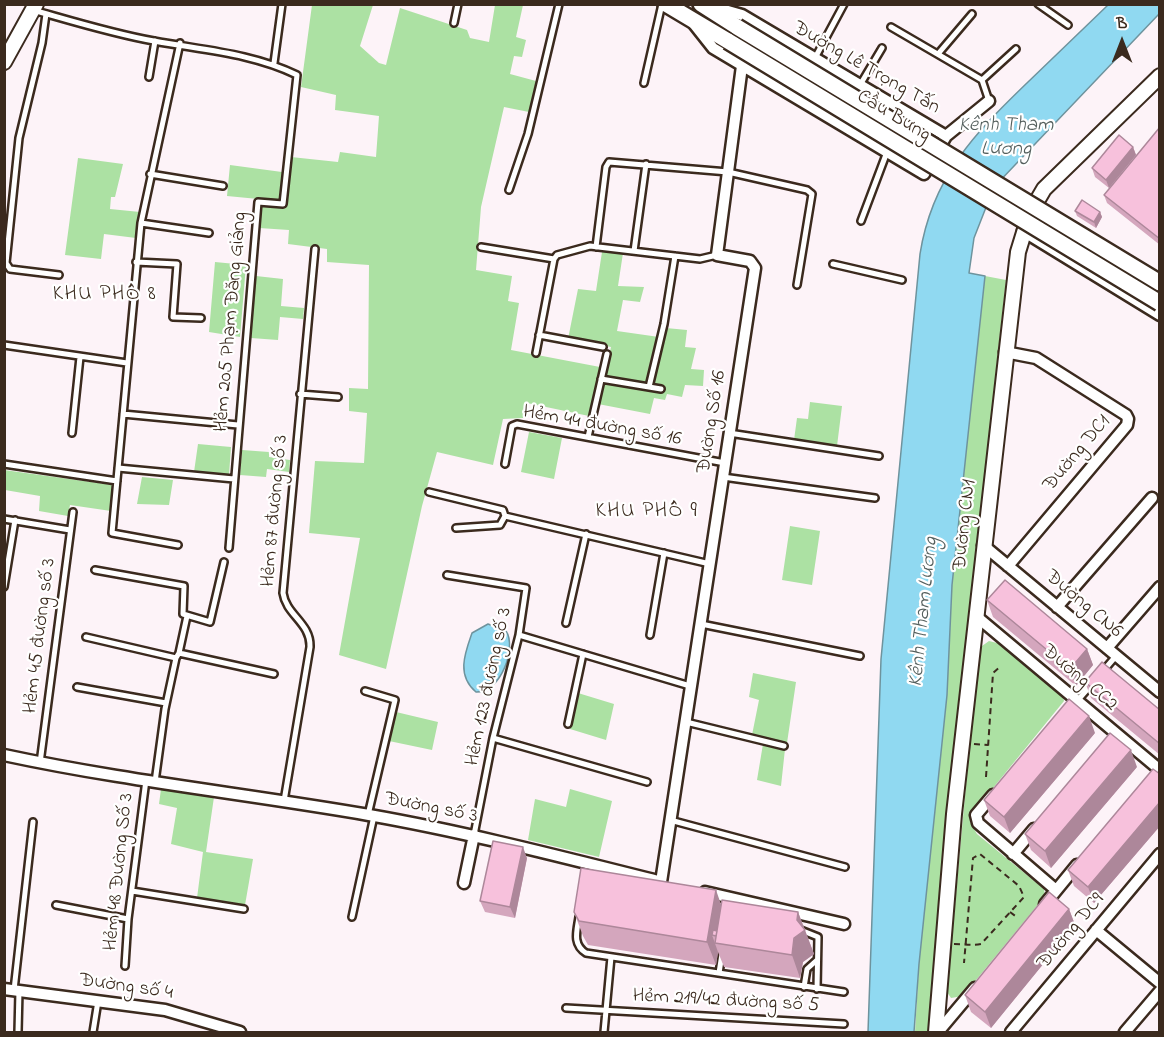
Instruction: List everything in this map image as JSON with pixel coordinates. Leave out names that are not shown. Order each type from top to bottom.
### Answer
[{"type":"main road","name":"Cầu Bưng","points":[[664,4],[1160,303]]},
{"type":"main road","name":"Cầu Bưng","points":[[702,4],[736,27],[1160,284]]},
{"type":"street","name":"Đường Lê Trọng Tấn","points":[[702,4],[742,15],[814,60],[946,136]]},
{"type":"street","points":[[4,62],[38,9]]},
{"type":"street","points":[[690,19],[713,48],[924,174],[946,136],[989,101]]},
{"type":"street","points":[[717,255],[742,66]]},
{"type":"street","name":"Đường CN1","points":[[937,1032],[942,943],[983,545],[1015,271],[1023,231],[1044,189],[1160,76]]},
{"type":"street","points":[[1023,231],[1160,315]]},
{"type":"street","name":"Đường Số 16","points":[[661,882],[755,268],[750,261],[717,255]]},
{"type":"street","name":"Đường DC1","points":[[1005,351],[1039,360],[1126,415],[1128,419],[1127,425],[1008,566]]},
{"type":"street","points":[[1057,607],[1152,498]]},
{"type":"street","name":"Đường CN6","points":[[983,545],[1159,692]]},
{"type":"street","points":[[1107,648],[1160,587]]},
{"type":"street","name":"Đường CC2","points":[[976,616],[1158,769]]},
{"type":"street","points":[[1066,708],[1076,700]]},
{"type":"street","points":[[1107,742],[1115,732]]},
{"type":"street","name":"Đường số 3","points":[[4,755],[150,781],[371,815],[474,835],[672,885]]},
{"type":"street","points":[[1149,778],[1158,769]]},
{"type":"street","points":[[1000,786],[979,811],[976,819],[981,827],[1056,890]]},
{"type":"street","points":[[1012,854],[1041,819]]},
{"type":"street","points":[[464,883],[474,835]]},
{"type":"street","name":"Đường DC9","points":[[1011,1032],[1160,854]]},
{"type":"street","points":[[1034,917],[1085,856]]},
{"type":"street","points":[[695,890],[844,924]]},
{"type":"street","points":[[1096,930],[1160,984]]},
{"type":"street","points":[[937,1032],[982,979]]},
{"type":"street","name":"Đường số 4","points":[[13,990],[175,1012],[240,1032]]},
{"type":"street","points":[[1125,1032],[1160,991]]},
{"type":"lane","points":[[274,63],[282,4]]},
{"type":"lane","points":[[454,23],[458,4]]},
{"type":"lane","points":[[509,190],[528,134],[559,4]]},
{"type":"lane","points":[[644,83],[664,4]]},
{"type":"lane","points":[[814,60],[844,4]]},
{"type":"lane","points":[[1038,4],[1068,25]]},
{"type":"lane","points":[[38,9],[42,43],[19,138],[6,263],[9,269],[59,275]]},
{"type":"lane","name":"Hẻm 205 Phạm Đăng Giảng","points":[[38,9],[155,41],[180,43],[274,63],[297,75],[283,204],[258,202],[229,548]]},
{"type":"lane","points":[[938,54],[972,14]]},
{"type":"lane","points":[[891,27],[982,80],[989,101]]},
{"type":"lane","points":[[149,77],[155,41]]},
{"type":"lane","points":[[178,545],[112,533],[141,224],[180,43]]},
{"type":"lane","points":[[859,86],[882,48]]},
{"type":"lane","points":[[982,80],[1016,49]]},
{"type":"lane","points":[[861,221],[887,152]]},
{"type":"lane","points":[[596,247],[606,167],[609,162],[728,172],[807,190],[812,194],[797,285]]},
{"type":"lane","points":[[634,251],[646,164]]},
{"type":"lane","points":[[150,174],[223,186]]},
{"type":"lane","points":[[141,224],[209,233]]},
{"type":"lane","points":[[536,353],[554,259],[557,255],[584,247],[596,247],[702,259],[717,255]]},
{"type":"lane","points":[[480,248],[554,259]]},
{"type":"lane","name":"Hẻm 87 đường số 3","points":[[284,801],[311,644],[308,631],[287,606],[283,593],[315,249]]},
{"type":"lane","points":[[650,387],[664,324],[675,256]]},
{"type":"lane","points":[[136,262],[177,264],[173,317],[201,318]]},
{"type":"lane","points":[[833,264],[902,280]]},
{"type":"lane","points":[[539,335],[603,347]]},
{"type":"lane","points":[[4,345],[127,363]]},
{"type":"lane","points":[[588,437],[608,354]]},
{"type":"lane","points":[[72,433],[80,357]]},
{"type":"lane","points":[[601,379],[661,389]]},
{"type":"lane","points":[[300,394],[338,397]]},
{"type":"lane","points":[[123,414],[238,425]]},
{"type":"lane","name":"Hẻm 44 đường số 16","points":[[505,464],[514,424],[725,463]]},
{"type":"lane","points":[[729,433],[879,456]]},
{"type":"lane","points":[[4,464],[117,481]]},
{"type":"lane","points":[[118,468],[234,479]]},
{"type":"lane","points":[[723,477],[875,498]]},
{"type":"lane","points":[[429,492],[503,510],[505,516],[500,525],[456,528]]},
{"type":"lane","name":"Hẻm 45 đường số 3","points":[[40,763],[73,512]]},
{"type":"lane","points":[[505,516],[710,564]]},
{"type":"lane","points":[[4,519],[70,530]]},
{"type":"lane","points":[[4,587],[15,520]]},
{"type":"lane","points":[[566,623],[586,534]]},
{"type":"lane","points":[[650,635],[664,553]]},
{"type":"lane","points":[[187,616],[210,622],[224,562]]},
{"type":"lane","name":"Hẻm 48 Đường Số 3","points":[[95,570],[184,586],[183,614],[187,616],[150,781],[128,919],[125,966]]},
{"type":"lane","name":"Hẻm 123 đường số 3","points":[[447,575],[525,588],[519,635],[493,738],[474,835]]},
{"type":"lane","points":[[701,624],[860,656]]},
{"type":"lane","points":[[519,635],[690,686]]},
{"type":"lane","points":[[86,637],[274,674]]},
{"type":"lane","points":[[568,724],[583,654]]},
{"type":"lane","points":[[1076,700],[1116,656]]},
{"type":"lane","points":[[77,687],[166,703]]},
{"type":"lane","points":[[352,917],[394,700],[365,691]]},
{"type":"lane","points":[[685,722],[784,746]]},
{"type":"lane","points":[[493,738],[647,782]]},
{"type":"lane","points":[[670,820],[845,867]]},
{"type":"lane","points":[[18,1032],[13,990],[33,822]]},
{"type":"lane","points":[[132,891],[244,909]]},
{"type":"lane","points":[[56,905],[128,919]]},
{"type":"lane","points":[[581,905],[576,936],[578,946],[586,953],[844,992]]},
{"type":"lane","points":[[792,927],[817,936],[817,989]]},
{"type":"lane","points":[[718,974],[722,952]]},
{"type":"lane","points":[[604,1032],[611,957]]},
{"type":"lane","points":[[804,987],[807,969],[817,960]]},
{"type":"lane","points":[[93,1032],[98,1002]]},
{"type":"lane","name":"Hẻm 219/42 đường số 5","points":[[566,1008],[844,1024]]},
{"type":"path","points":[[986,777],[993,673],[1000,666]]},
{"type":"path","points":[[942,943],[965,945],[981,944],[1024,897],[1024,892],[980,854],[976,854],[973,858],[965,945],[964,963]]},
{"type":"path","points":[[1010,912],[1018,918]]},
{"type":"green space","points":[[312,5],[373,5],[360,46],[379,63],[386,65],[400,8],[467,30],[470,38],[489,42],[495,5],[523,5],[516,37],[526,40],[522,57],[514,56],[510,74],[536,81],[529,112],[504,107],[481,207],[476,270],[512,276],[508,301],[519,303],[511,350],[600,367],[589,416],[527,403],[523,418],[503,419],[493,465],[437,452],[422,506],[386,669],[339,655],[360,538],[309,533],[315,461],[364,463],[367,413],[349,411],[349,388],[368,389],[369,265],[327,262],[327,249],[288,244],[289,230],[259,228],[261,206],[286,208],[291,157],[338,162],[340,152],[376,157],[379,116],[335,110],[336,95],[301,87]]},
{"type":"green space","points":[[78,158],[123,164],[115,197],[111,197],[110,209],[140,212],[136,238],[104,234],[101,259],[65,255]]},
{"type":"green space","points":[[230,165],[282,172],[279,201],[227,196]]},
{"type":"green space","points":[[602,252],[623,253],[618,286],[644,287],[640,302],[623,300],[617,331],[659,337],[648,385],[604,378],[611,347],[568,339],[578,289],[596,291]]},
{"type":"green space","points":[[215,262],[246,265],[240,337],[209,332]]},
{"type":"green space","points":[[256,276],[283,279],[281,306],[304,308],[303,319],[280,317],[278,340],[251,338]]},
{"type":"green space","points":[[985,276],[1006,280],[947,813],[928,1032],[915,1032],[919,964],[947,695],[952,585]]},
{"type":"green space","points":[[666,328],[687,330],[685,347],[696,348],[691,369],[704,370],[703,386],[685,385],[682,397],[667,394],[665,400],[654,398],[650,414],[598,404],[603,383],[662,392],[663,387],[653,386]]},
{"type":"green space","points":[[810,402],[842,406],[837,446],[794,440],[797,418],[808,419]]},
{"type":"green space","points":[[529,432],[562,438],[554,479],[521,472]]},
{"type":"green space","points":[[198,444],[231,447],[229,475],[194,472]]},
{"type":"green space","points":[[242,450],[269,452],[269,457],[290,460],[289,472],[267,469],[266,477],[240,475]]},
{"type":"green space","points":[[4,470],[113,485],[111,511],[70,505],[68,516],[39,511],[40,496],[5,490]]},
{"type":"green space","points":[[142,477],[173,480],[169,505],[137,504]]},
{"type":"green space","points":[[790,526],[820,531],[812,585],[782,580]]},
{"type":"green space","points":[[989,641],[1001,644],[1063,696],[1064,701],[971,815],[970,822],[977,834],[1044,889],[1045,896],[963,996],[951,998],[947,992],[978,654],[982,646]]},
{"type":"green space","points":[[753,673],[796,682],[787,743],[752,735],[759,700],[749,697]]},
{"type":"green space","points":[[578,693],[614,704],[606,740],[570,729]]},
{"type":"green space","points":[[396,712],[438,722],[432,750],[389,741]]},
{"type":"green space","points":[[763,744],[785,749],[781,786],[757,780]]},
{"type":"green space","points":[[161,789],[214,797],[206,852],[253,859],[245,905],[197,898],[203,852],[171,844],[177,808],[159,804]]},
{"type":"green space","points":[[570,789],[612,801],[599,857],[528,840],[535,799],[566,807]]},
{"type":"water","name":"Kênh Tham Lương","points":[[1108,5],[1159,5],[1159,14],[994,187],[974,238],[969,273],[985,276],[952,585],[947,695],[914,1032],[868,1032],[881,659],[920,254],[926,227],[945,179],[974,139],[1009,101]]},
{"type":"water","points":[[488,624],[506,631],[509,638],[508,658],[493,685],[476,692],[466,678],[465,656],[472,633]]},
{"type":"building","points":[[1160,127],[1160,239],[1104,195]]},
{"type":"building","points":[[1119,135],[1133,147],[1106,180],[1092,168]]},
{"type":"building","points":[[1082,200],[1100,212],[1094,222],[1075,211]]},
{"type":"building","points":[[1005,580],[1087,649],[1070,669],[987,600]]},
{"type":"building","points":[[1102,662],[1160,710],[1160,744],[1085,682]]},
{"type":"building","points":[[1069,699],[1089,716],[1004,817],[984,800]]},
{"type":"building","points":[[1110,733],[1131,750],[1045,851],[1025,834]]},
{"type":"building","points":[[1153,769],[1160,774],[1160,802],[1088,887],[1068,870]]},
{"type":"building","points":[[493,841],[523,847],[510,907],[480,901]]},
{"type":"building","points":[[581,868],[716,890],[707,942],[579,921],[574,912]]},
{"type":"building","points":[[1049,892],[1069,909],[985,1012],[965,995]]},
{"type":"building","points":[[722,900],[798,912],[797,920],[805,930],[794,938],[792,955],[715,943]]},
{"type":"district","name":"KHU PHỐ 8","points":[[105,296]]},
{"type":"district","name":"KHU PHỐ 9","points":[[647,513]]}]
